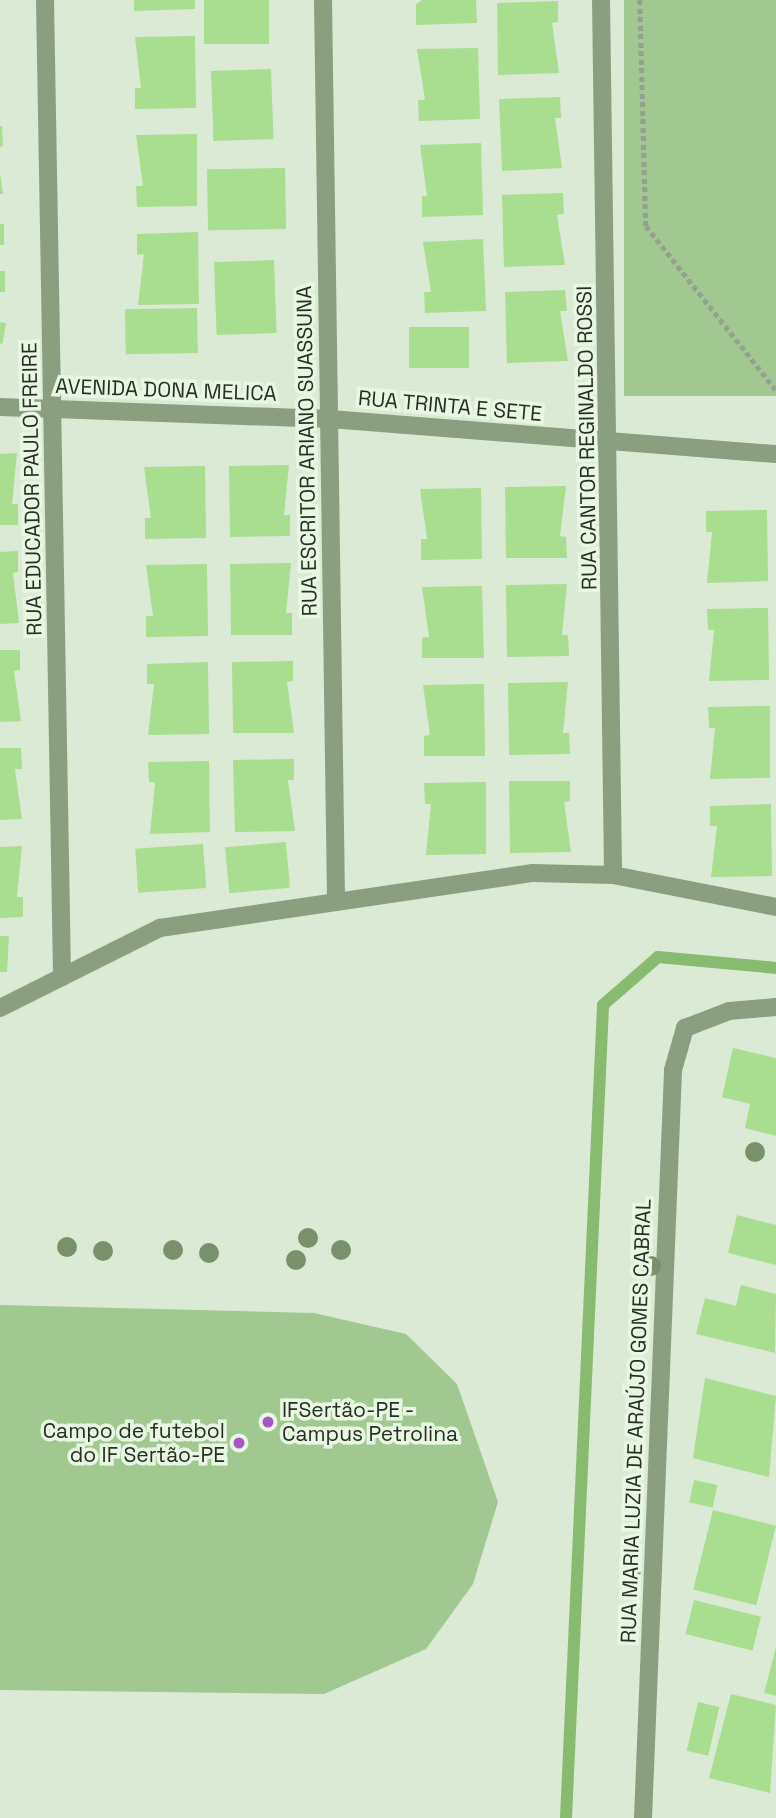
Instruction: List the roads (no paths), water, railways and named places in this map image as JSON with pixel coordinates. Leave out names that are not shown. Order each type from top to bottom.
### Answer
[{"type":"street","name":"RUA EDUCADOR PAULO FREIRE","points":[[45,0],[62,977]]},
{"type":"street","name":"RUA ESCRITOR ARIANO SUASSUNA","points":[[323,0],[336,901]]},
{"type":"street","name":"RUA CANTOR REGINALDO ROSSI","points":[[601,0],[612,443],[613,875]]},
{"type":"street","name":"AVENIDA DONA MELICA","points":[[0,407],[330,419]]},
{"type":"street","name":"RUA TRINTA E SETE","points":[[330,419],[776,454]]},
{"type":"street","points":[[0,1008],[160,928],[533,873],[613,875],[776,907]]},
{"type":"street","name":"RUA MARIA LUZIA DE ARAÚJO GOMES CABRAL","points":[[643,1818],[673,1070],[685,1028],[729,1011],[776,1007]]},
{"type":"waterway","points":[[566,1818],[603,1005],[658,957],[776,968]]},
{"type":"place","name":"IFSertão-PE - Campus Petrolina","points":[[268,1422]]},
{"type":"place","name":"Campo de futebol do IF Sertão-PE","points":[[239,1443]]}]
